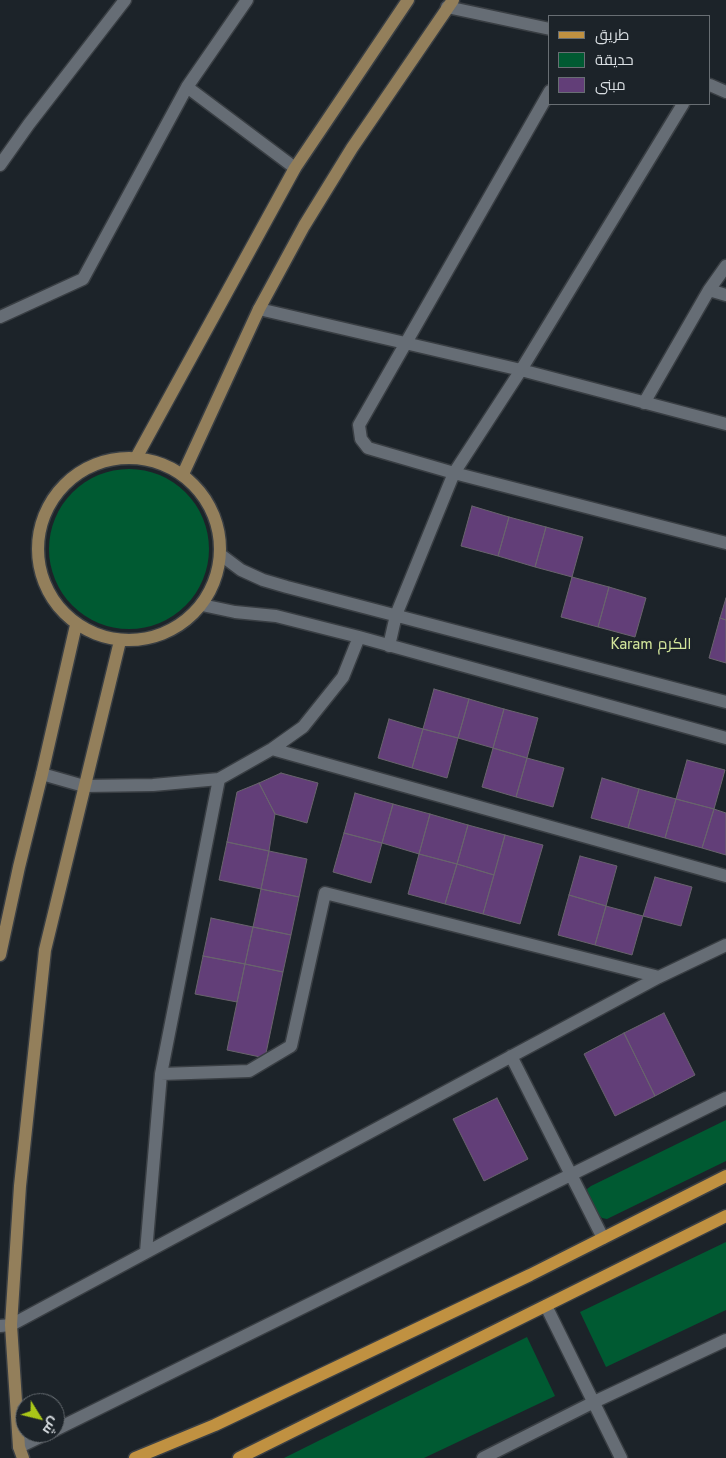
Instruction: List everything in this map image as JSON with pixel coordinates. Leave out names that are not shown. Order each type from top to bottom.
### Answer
[{"type":"main road","points":[[136,458],[295,168],[408,0]]},
{"type":"main road","points":[[182,474],[258,309],[304,226],[352,148],[450,3]]},
{"type":"main road","points":[[136,458],[160,463],[182,474],[200,490],[212,510],[219,532],[221,555],[215,581],[202,604],[186,622],[166,634],[144,640],[120,641],[97,636],[76,625],[55,604],[42,577],[37,548],[42,519],[57,492],[79,472],[106,460],[136,458]]},
{"type":"main road","points":[[0,955],[76,625]]},
{"type":"main road","points":[[21,1453],[5,1325],[45,950],[120,641]]},
{"type":"main road","points":[[135,1458],[214,1425],[530,1275],[726,1176]]},
{"type":"main road","points":[[239,1458],[726,1216]]},
{"type":"street","points":[[0,164],[125,0]]},
{"type":"street","points":[[0,317],[83,279],[187,88],[247,0]]},
{"type":"street","points":[[450,3],[548,28]]},
{"type":"street","points":[[711,85],[726,92]]},
{"type":"street","points":[[187,88],[295,168]]},
{"type":"street","points":[[548,94],[359,425],[361,439],[368,448],[454,473],[726,543]]},
{"type":"street","points":[[389,646],[396,615],[454,473],[521,370],[682,105]]},
{"type":"street","points":[[644,403],[726,266]]},
{"type":"street","points":[[710,290],[726,295]]},
{"type":"street","points":[[258,309],[521,370],[726,424]]},
{"type":"street","points":[[221,555],[241,570],[263,580],[726,702]]},
{"type":"street","points":[[202,604],[235,612],[276,616],[360,637],[726,738]]},
{"type":"street","points":[[42,774],[84,786],[153,785],[219,780],[272,749],[303,727],[343,677],[360,637]]},
{"type":"street","points":[[272,749],[726,876]]},
{"type":"street","points":[[146,1252],[161,1074],[219,780]]},
{"type":"street","points":[[161,1074],[249,1071],[291,1046],[325,893],[659,977]]},
{"type":"street","points":[[5,1325],[146,1252],[659,977],[726,945]]},
{"type":"street","points":[[511,1056],[603,1238]]},
{"type":"street","points":[[65,1425],[726,1098]]},
{"type":"street","points":[[546,1306],[621,1458]]},
{"type":"street","points":[[483,1458],[594,1402],[726,1340]]},
{"type":"street","points":[[21,1453],[34,1443]]},
{"type":"green space","points":[[121,469],[137,469],[160,475],[186,492],[203,518],[209,541],[209,557],[203,580],[186,606],[160,623],[137,629],[121,629],[98,623],[78,611],[67,600],[55,580],[49,557],[49,541],[55,518],[67,498],[78,487],[98,475]]},
{"type":"green space","points":[[726,1120],[726,1161],[607,1219],[602,1218],[597,1213],[588,1194],[587,1189],[591,1186]]},
{"type":"green space","points":[[726,1242],[726,1310],[606,1367],[580,1312]]},
{"type":"green space","points":[[527,1337],[555,1396],[424,1458],[284,1458]]},
{"type":"building","points":[[472,506],[509,517],[498,556],[461,546]]},
{"type":"building","points":[[509,517],[546,527],[535,567],[498,556]]},
{"type":"building","points":[[546,527],[583,537],[572,577],[535,567]]},
{"type":"building","points":[[572,577],[609,587],[598,627],[561,617]]},
{"type":"building","points":[[609,587],[646,598],[635,637],[598,627]]},
{"type":"building","points":[[726,598],[726,620],[720,618]]},
{"type":"building","points":[[720,618],[726,620],[726,663],[709,658]]},
{"type":"building","points":[[434,689],[469,699],[458,738],[423,729]]},
{"type":"building","points":[[469,699],[504,709],[493,748],[458,738]]},
{"type":"building","points":[[504,709],[538,718],[527,758],[493,748]]},
{"type":"building","points":[[389,719],[423,729],[412,768],[378,758]]},
{"type":"building","points":[[423,729],[458,738],[447,778],[412,768]]},
{"type":"building","points":[[493,748],[527,758],[516,797],[482,787]]},
{"type":"building","points":[[527,758],[564,768],[553,807],[516,797]]},
{"type":"building","points":[[687,760],[725,770],[714,809],[676,799]]},
{"type":"building","points":[[281,773],[318,783],[307,823],[275,814],[259,783]]},
{"type":"building","points":[[602,778],[639,789],[628,828],[591,818]]},
{"type":"building","points":[[259,783],[275,814],[269,851],[227,842],[237,792]]},
{"type":"building","points":[[639,789],[676,799],[665,838],[628,828]]},
{"type":"building","points":[[355,793],[393,804],[382,843],[344,833]]},
{"type":"building","points":[[676,799],[714,809],[702,848],[665,838]]},
{"type":"building","points":[[393,804],[430,814],[419,854],[382,843]]},
{"type":"building","points":[[714,809],[726,813],[726,855],[702,848]]},
{"type":"building","points":[[430,814],[468,825],[457,864],[419,854]]},
{"type":"building","points":[[468,825],[505,835],[494,875],[457,864]]},
{"type":"building","points":[[344,833],[382,843],[371,883],[333,872]]},
{"type":"building","points":[[505,835],[543,845],[520,924],[483,914]]},
{"type":"building","points":[[227,842],[269,851],[261,889],[219,880]]},
{"type":"building","points":[[269,851],[307,859],[299,897],[261,889]]},
{"type":"building","points":[[419,854],[457,864],[445,904],[408,894]]},
{"type":"building","points":[[580,856],[617,866],[606,906],[569,895]]},
{"type":"building","points":[[457,864],[494,875],[483,914],[445,904]]},
{"type":"building","points":[[655,877],[692,887],[681,926],[643,916]]},
{"type":"building","points":[[261,889],[299,897],[291,935],[253,927]]},
{"type":"building","points":[[569,895],[606,906],[595,945],[558,935]]},
{"type":"building","points":[[606,906],[643,916],[632,955],[595,945]]},
{"type":"building","points":[[211,918],[253,927],[245,964],[203,956]]},
{"type":"building","points":[[253,927],[291,935],[283,972],[245,964]]},
{"type":"building","points":[[203,956],[245,964],[237,1002],[195,994]]},
{"type":"building","points":[[245,964],[283,972],[265,1058],[227,1050]]},
{"type":"building","points":[[664,1013],[695,1075],[655,1096],[624,1033]]},
{"type":"building","points":[[624,1033],[655,1096],[615,1116],[584,1054]]},
{"type":"building","points":[[497,1098],[528,1159],[484,1181],[453,1119]]},
{"type":"district","name":"Karam الكرم","points":[[651,645]]}]
